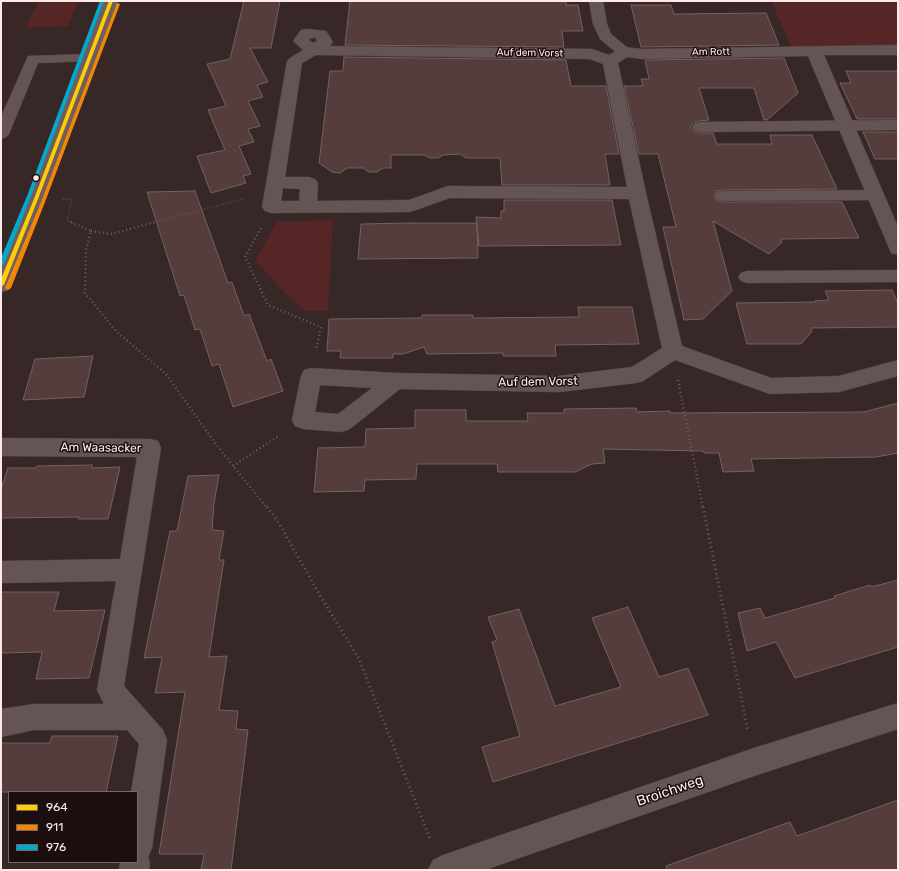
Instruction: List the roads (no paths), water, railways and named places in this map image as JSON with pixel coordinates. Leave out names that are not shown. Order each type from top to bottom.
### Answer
[{"type":"main road","points":[[3,276],[36,199],[111,1]]},
{"type":"street","name":"Auf dem Vorst","points":[[308,207],[272,207],[295,61],[313,50],[592,54],[617,56]]},
{"type":"street","name":"Am Rott","points":[[617,56],[642,54],[814,50],[898,50]]},
{"type":"street","points":[[814,50],[875,195],[891,213],[898,248]]},
{"type":"street","points":[[617,56],[637,193],[673,351],[770,386],[839,384],[898,368]]},
{"type":"street","points":[[275,182],[309,183],[308,207],[410,206],[448,192],[637,193]]},
{"type":"street","name":"Auf dem Vorst","points":[[396,381],[342,423],[303,420],[311,376],[396,381],[559,384],[636,376],[673,351]]},
{"type":"street","name":"Am Waasacker","points":[[1,447],[150,448],[110,690],[153,740],[138,841]]},
{"type":"street","points":[[1,572],[130,570]]},
{"type":"street","name":"Broichweg","points":[[438,859],[898,716]]},
{"type":"street","points":[[1,723],[34,717],[132,717]]},
{"type":"lane","points":[[596,1],[600,24],[605,36],[617,56]]},
{"type":"lane","points":[[1,134],[38,44]]},
{"type":"lane","points":[[32,59],[89,58]]},
{"type":"lane","points":[[700,127],[898,125]]},
{"type":"lane","points":[[723,196],[875,195]]},
{"type":"lane","points":[[747,277],[898,276]]}]
